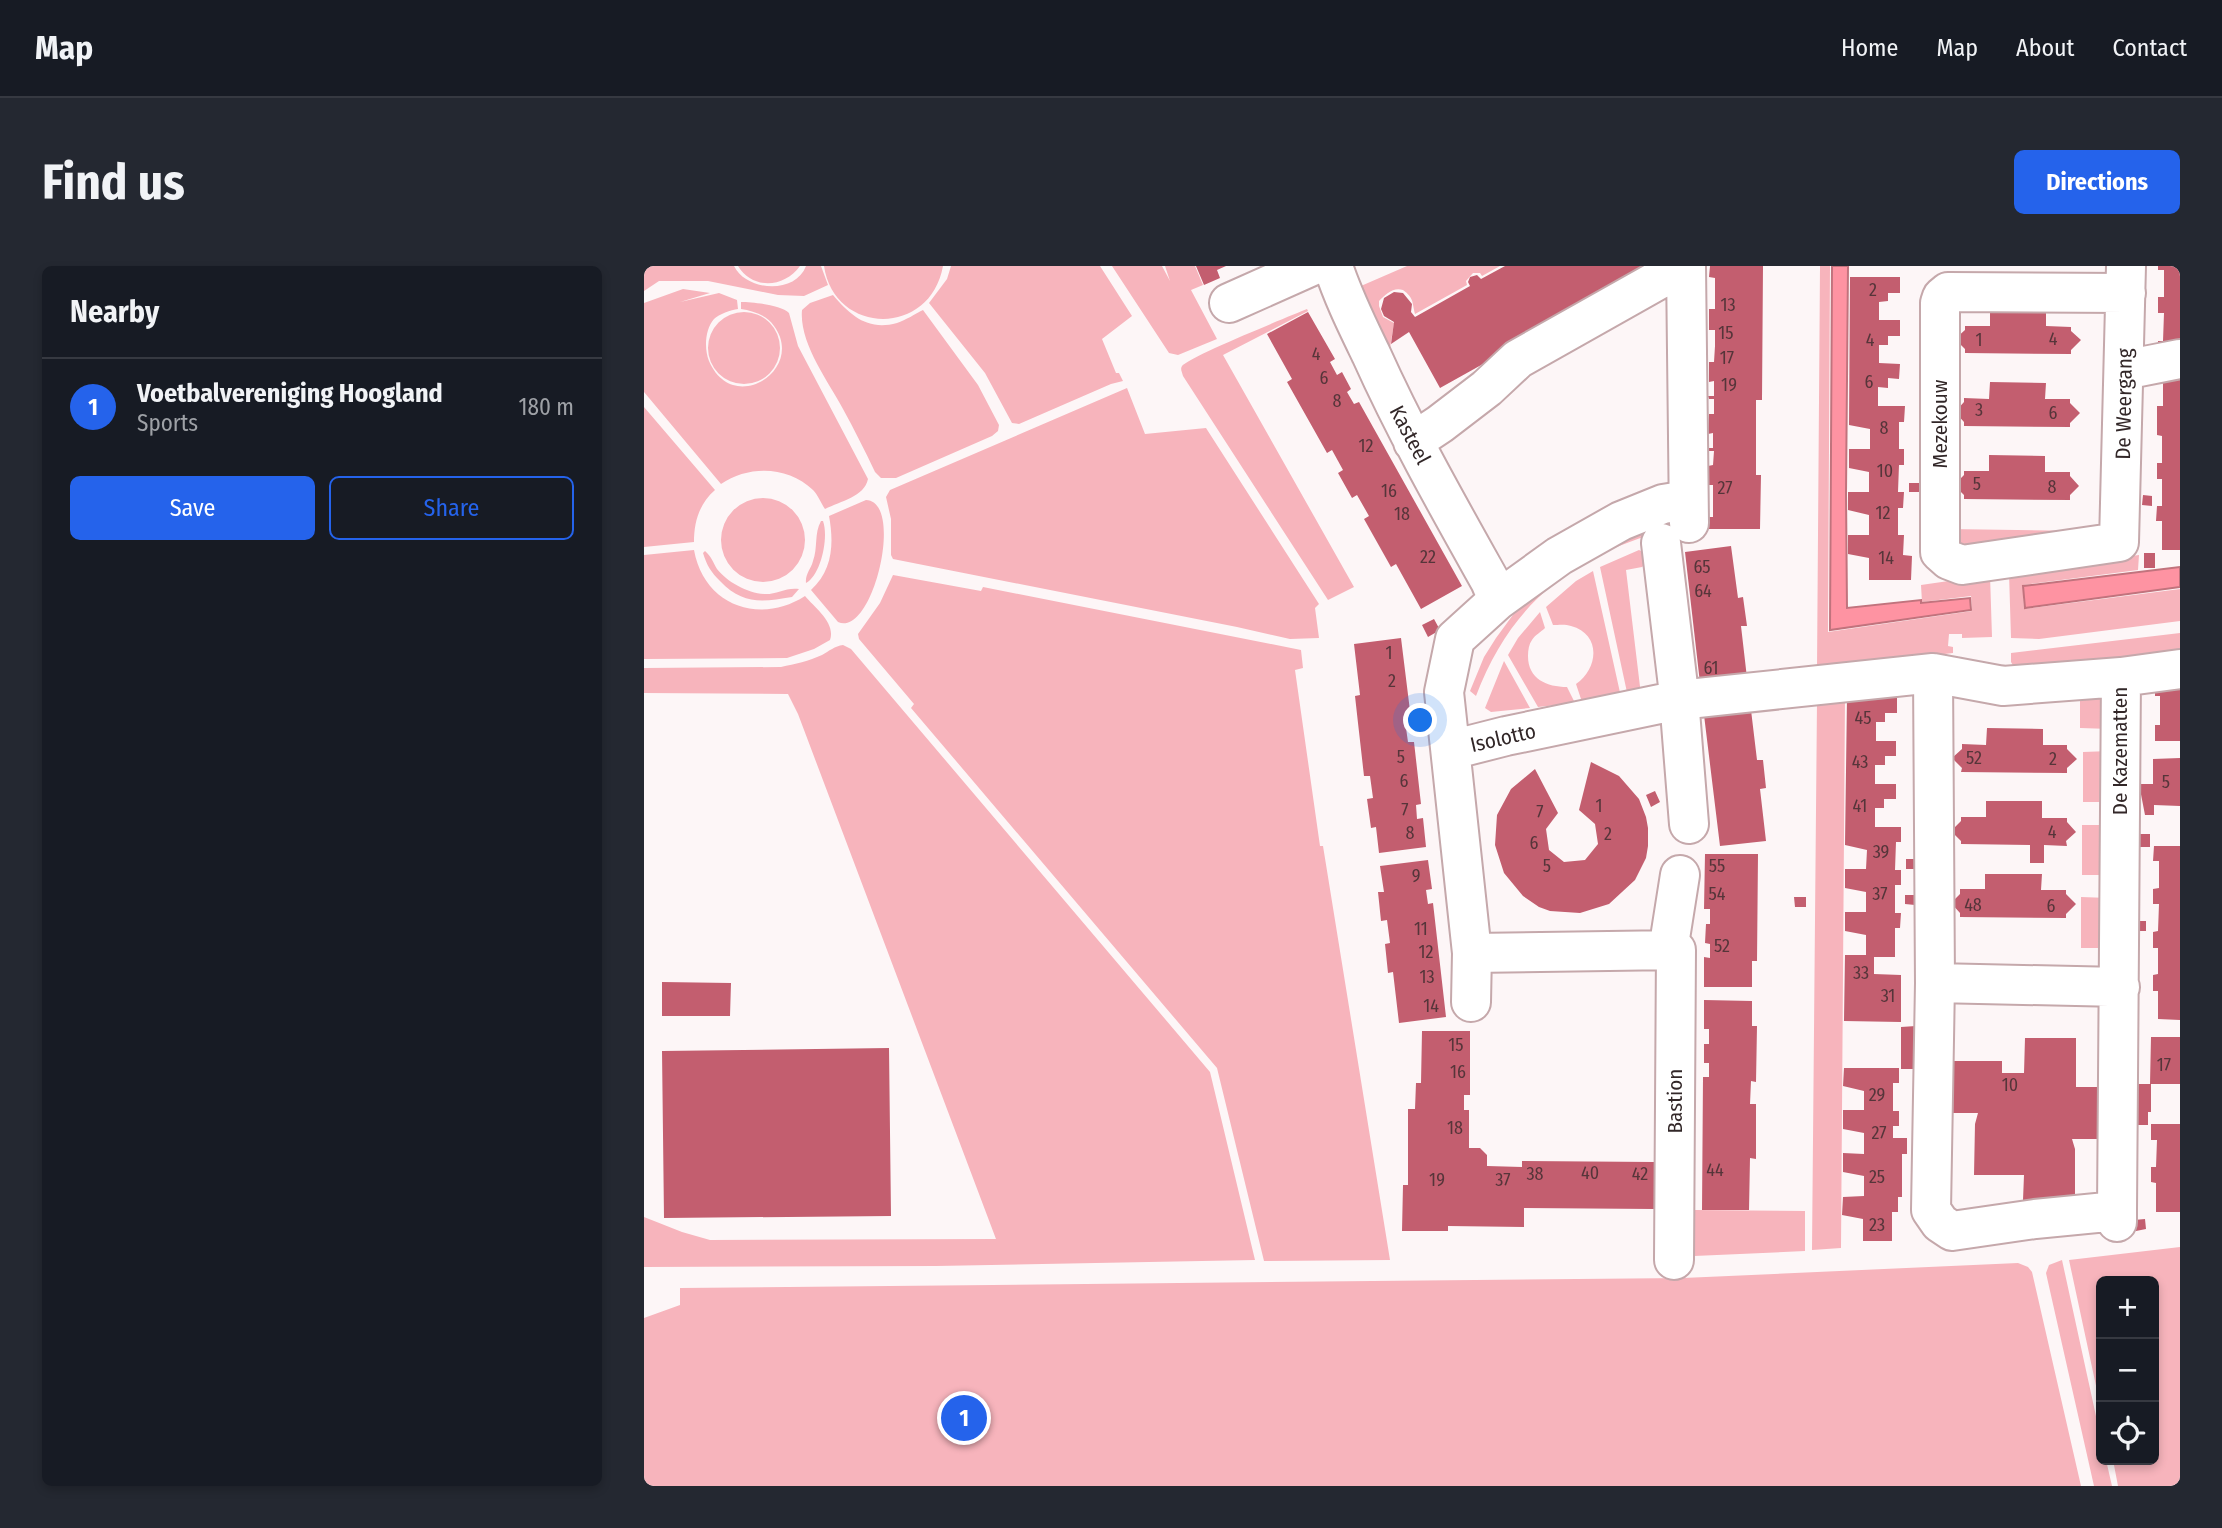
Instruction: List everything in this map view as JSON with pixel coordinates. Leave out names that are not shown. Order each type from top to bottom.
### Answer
[{"type":"street","points":[[1228,303],[1312,266]]},
{"type":"street","name":"Kasteel","points":[[1333,266],[1341,291],[1413,442],[1488,576],[1498,600]]},
{"type":"street","points":[[1413,442],[1487,388],[1518,359],[1686,267],[1679,522],[1679,700],[1689,824]]},
{"type":"street","name":"De Weergang","points":[[2119,542],[2126,279]]},
{"type":"street","name":"Mezekouw","points":[[2119,542],[1962,565],[1949,560],[1940,552],[1940,303],[1948,292],[2126,279]]},
{"type":"street","points":[[2124,370],[2180,359]]},
{"type":"street","points":[[1471,1002],[1472,953],[1444,692],[1455,639],[1498,600],[1559,556],[1621,521],[1664,504],[1679,522]]},
{"type":"street","points":[[2121,677],[2180,669]]},
{"type":"street","points":[[1679,700],[1933,673]]},
{"type":"street","name":"De Kazematten","points":[[1933,673],[2003,686],[2121,677],[2117,1217],[2035,1219],[1952,1231],[1940,1223],[1931,1210],[1935,984],[1933,673]]},
{"type":"street","name":"Isolotto","points":[[1451,750],[1679,700]]},
{"type":"street","name":"Bastion","points":[[1674,1260],[1676,950],[1668,951],[1680,875]]},
{"type":"street","points":[[1472,953],[1668,951]]},
{"type":"street","points":[[1935,984],[2120,987]]},
{"type":"shaded area","points":[[644,266],[734,266],[749,281],[770,286],[792,282],[806,266],[821,266],[828,285],[804,296],[778,295],[708,281],[659,281],[644,291]]},
{"type":"shaded area","points":[[738,266],[800,266],[786,279],[769,283],[752,279]]},
{"type":"shaded area","points":[[824,266],[943,266],[935,290],[920,306],[902,316],[882,319],[863,315],[845,305],[831,289]]},
{"type":"shaded area","points":[[951,266],[1100,266],[1132,316],[1102,339],[1116,373],[1119,373],[1123,381],[1019,424],[1012,423],[985,373],[929,303],[947,279]]},
{"type":"shaded area","points":[[1112,266],[1162,266],[1170,281],[1165,266],[1195,266],[1203,285],[1191,290],[1217,339],[1178,355],[1169,353]]},
{"type":"shaded area","points":[[1407,266],[1500,266],[1482,276],[1480,273],[1473,273],[1466,281],[1467,285],[1415,314],[1411,298],[1403,290],[1393,290],[1384,296],[1379,301],[1383,317],[1394,323],[1387,367],[1354,289]]},
{"type":"shaded area","points":[[1820,266],[1830,266],[1828,632],[1972,611],[1971,596],[1922,602],[1921,585],[1990,575],[1992,637],[1962,638],[1962,634],[1949,634],[1948,646],[1953,647],[1953,653],[1817,669]]},
{"type":"shaded area","points":[[1832,266],[1848,266],[1847,608],[1970,598],[1971,610],[1830,630]]},
{"type":"shaded area","points":[[683,289],[710,293],[680,302],[719,293],[737,300],[738,309],[719,315],[711,323],[706,345],[709,361],[720,377],[734,385],[749,386],[763,381],[774,371],[781,357],[781,342],[774,326],[764,316],[741,309],[741,302],[773,306],[789,313],[798,346],[868,479],[862,490],[825,509],[813,490],[803,482],[780,473],[756,471],[721,484],[644,392],[644,303]]},
{"type":"shaded area","points":[[833,295],[861,320],[877,325],[897,323],[923,310],[978,385],[999,425],[998,431],[896,478],[881,478],[875,472],[816,361],[805,335],[802,310],[810,303]]},
{"type":"shaded area","points":[[1307,309],[1308,311],[1223,355],[1354,587],[1328,600],[1181,369],[1188,361],[1202,354]]},
{"type":"shaded area","points":[[744,312],[764,318],[774,328],[780,348],[774,368],[764,378],[744,384],[724,378],[714,368],[708,348],[714,328],[724,318]]},
{"type":"shaded area","points":[[1127,388],[1145,434],[1206,428],[1319,604],[1315,608],[1319,638],[1290,639],[893,559],[891,519],[886,497],[890,490]]},
{"type":"shaded area","points":[[644,407],[715,490],[698,514],[694,542],[644,547]]},
{"type":"shaded area","points":[[763,498],[786,505],[798,517],[805,540],[798,563],[786,575],[763,582],[740,575],[728,563],[721,540],[728,517],[740,505]]},
{"type":"shaded area","points":[[866,500],[877,506],[883,522],[884,543],[880,567],[873,591],[863,610],[851,621],[838,622],[811,590],[828,565],[831,546],[829,516]]},
{"type":"shaded area","points":[[821,521],[825,536],[820,564],[806,583],[814,556]]},
{"type":"shaded area","points":[[1642,529],[1660,532],[1598,556],[1547,590],[1525,611],[1506,636],[1476,696],[1470,691],[1484,657],[1496,638],[1518,608],[1541,584]]},
{"type":"shaded area","points":[[1948,529],[2085,531],[1969,555]]},
{"type":"shaded area","points":[[694,550],[709,585],[722,597],[736,605],[770,609],[788,605],[805,596],[827,622],[830,640],[814,649],[787,658],[644,659],[644,555]]},
{"type":"shaded area","points":[[1639,550],[1643,552],[1647,563],[1642,567],[1626,570],[1641,695],[1628,697],[1600,567]]},
{"type":"shaded area","points":[[705,551],[721,574],[746,590],[766,594],[799,589],[792,597],[771,600],[745,598],[728,589],[714,575],[703,553]]},
{"type":"shaded area","points":[[2139,555],[2138,570],[2023,585],[2024,609],[2180,589],[2180,621],[2039,639],[2011,638],[2009,573]]},
{"type":"shaded area","points":[[2180,567],[2180,587],[2025,608],[2023,586]]},
{"type":"shaded area","points":[[1593,571],[1621,697],[1582,702],[1576,684],[1589,669],[1592,644],[1581,630],[1569,625],[1553,625],[1546,607],[1576,581]]},
{"type":"shaded area","points":[[893,575],[981,591],[983,587],[1301,650],[1303,668],[1295,670],[1320,846],[1323,846],[1390,1260],[1264,1261],[1217,1068],[911,708],[914,704],[859,639],[858,634],[880,603]]},
{"type":"shaded area","points":[[1540,612],[1545,628],[1529,645],[1531,671],[1546,683],[1567,687],[1575,703],[1538,707],[1508,655],[1518,638]]},
{"type":"shaded area","points":[[2180,633],[2180,657],[2014,667],[2011,662],[2011,653]]},
{"type":"shaded area","points":[[843,645],[851,649],[1210,1072],[1255,1260],[936,1266],[644,1267],[644,1217],[710,1240],[996,1239],[798,714],[788,694],[644,693],[644,668],[781,667],[812,659]]},
{"type":"shaded area","points":[[1504,661],[1530,708],[1491,712],[1485,708]]},
{"type":"shaded area","points":[[2080,691],[2102,697],[2110,729],[2080,728]]},
{"type":"shaded area","points":[[1845,697],[1841,1248],[1812,1250],[1817,701]]},
{"type":"shaded area","points":[[2110,751],[2110,802],[2083,802],[2083,752]]},
{"type":"shaded area","points":[[2082,825],[2109,825],[2109,875],[2082,875]]},
{"type":"shaded area","points":[[2081,897],[2109,898],[2108,948],[2081,948]]},
{"type":"shaded area","points":[[1695,1210],[1805,1211],[1805,1251],[1694,1256]]},
{"type":"shaded area","points":[[2180,1247],[2180,1486],[2118,1486],[2114,1465],[2159,1465],[2159,1276],[2096,1276],[2096,1386],[2069,1260]]},
{"type":"shaded area","points":[[2062,1260],[2096,1416],[2096,1465],[2107,1465],[2112,1486],[2094,1486],[2046,1273],[2049,1265]]},
{"type":"shaded area","points":[[2018,1263],[2032,1272],[2081,1486],[644,1486],[644,1318],[680,1305],[680,1288],[1683,1278]]},
{"type":"building","points":[[1196,266],[1226,266],[1217,270],[1220,278],[1204,285]]},
{"type":"building","points":[[1505,266],[1659,266],[1440,388],[1409,332],[1391,344],[1394,322],[1384,316],[1381,309],[1384,298],[1394,292],[1403,293],[1412,304],[1411,312],[1415,317],[1470,286],[1470,277],[1477,275],[1481,279]]},
{"type":"building","points":[[1710,266],[1763,266],[1762,400],[1756,400],[1756,475],[1761,475],[1760,529],[1708,529],[1708,517],[1713,517],[1713,485],[1708,485],[1708,466],[1713,465],[1714,451],[1708,451],[1708,448],[1713,448],[1713,433],[1708,434],[1709,414],[1714,414],[1714,399],[1709,399],[1708,396],[1714,396],[1714,381],[1709,382],[1709,362],[1714,362],[1715,346],[1715,330],[1709,330],[1709,309],[1715,309],[1715,278],[1709,277]]},
{"type":"building","points":[[2158,266],[2180,266],[2180,350],[2158,356],[2158,341],[2163,341],[2164,313],[2158,313],[2158,297],[2164,297],[2164,270],[2158,270]]},
{"type":"building","points":[[1850,277],[1900,277],[1900,293],[1888,293],[1888,301],[1879,302],[1879,320],[1900,320],[1900,336],[1888,336],[1888,345],[1879,345],[1879,363],[1900,364],[1899,379],[1888,378],[1888,388],[1878,387],[1878,406],[1905,406],[1904,422],[1899,422],[1899,449],[1904,449],[1904,465],[1899,465],[1898,492],[1904,492],[1903,508],[1898,508],[1898,535],[1904,535],[1903,555],[1912,556],[1911,580],[1869,580],[1869,558],[1848,554],[1848,535],[1869,535],[1869,515],[1848,510],[1848,492],[1869,492],[1869,472],[1849,468],[1849,449],[1870,449],[1870,429],[1849,425]]},
{"type":"building","points":[[1990,310],[2046,310],[2046,326],[2071,327],[2071,331],[2081,340],[2071,350],[2071,354],[1965,353],[1965,349],[1955,339],[1965,330],[1965,326],[1990,326]]},
{"type":"building","points":[[1308,312],[1335,359],[1330,362],[1337,375],[1342,372],[1351,389],[1347,392],[1354,404],[1359,402],[1462,586],[1421,609],[1396,564],[1391,567],[1364,519],[1369,516],[1357,495],[1352,498],[1338,473],[1343,470],[1332,450],[1327,453],[1287,382],[1292,379],[1267,334]]},
{"type":"building","points":[[2163,377],[2180,377],[2180,550],[2162,550],[2162,521],[2156,521],[2157,506],[2162,506],[2162,479],[2157,479],[2157,463],[2162,463],[2162,436],[2157,435],[2157,406],[2163,406]]},
{"type":"building","points":[[1990,382],[2046,383],[2045,399],[2070,399],[2070,403],[2080,413],[2070,423],[2070,427],[1964,426],[1964,422],[1955,412],[1964,402],[1964,398],[1989,399]]},
{"type":"building","points":[[1989,455],[2045,456],[2045,472],[2070,472],[2070,476],[2079,486],[2070,495],[2070,500],[1964,499],[1964,495],[1954,485],[1964,475],[1964,471],[1989,471]]},
{"type":"building","points":[[1909,483],[1919,483],[1919,492],[1909,492]]},
{"type":"building","points":[[2143,495],[2152,496],[2152,506],[2142,505]]},
{"type":"building","points":[[1731,546],[1738,598],[1743,597],[1747,626],[1741,626],[1747,678],[1700,683],[1685,552]]},
{"type":"building","points":[[2144,553],[2155,553],[2155,568],[2144,568]]},
{"type":"building","points":[[1434,619],[1440,630],[1428,637],[1422,625]]},
{"type":"building","points":[[1401,638],[1412,727],[1406,728],[1408,742],[1414,742],[1421,804],[1416,805],[1417,819],[1423,818],[1426,847],[1379,853],[1376,827],[1371,828],[1367,799],[1373,798],[1370,776],[1364,776],[1355,696],[1360,695],[1354,644]]},
{"type":"building","points":[[2180,680],[2180,741],[2155,741],[2155,725],[2160,725],[2160,696],[2155,696],[2155,683]]},
{"type":"building","points":[[1847,697],[1897,697],[1897,713],[1885,713],[1885,722],[1876,722],[1876,741],[1896,741],[1896,756],[1885,756],[1885,765],[1875,765],[1875,784],[1896,784],[1896,799],[1884,799],[1884,808],[1875,808],[1875,827],[1901,827],[1901,842],[1896,842],[1895,870],[1901,870],[1901,885],[1895,885],[1895,913],[1901,913],[1900,928],[1895,928],[1895,957],[1874,957],[1874,974],[1901,975],[1901,1022],[1844,1021],[1845,955],[1866,955],[1866,935],[1845,931],[1845,912],[1866,912],[1866,892],[1845,888],[1845,869],[1866,869],[1867,850],[1845,845]]},
{"type":"building","points":[[1751,710],[1757,760],[1763,760],[1766,788],[1760,789],[1766,841],[1720,846],[1704,715]]},
{"type":"building","points":[[1987,728],[2043,729],[2043,745],[2067,745],[2067,749],[2077,759],[2067,768],[2067,773],[1961,772],[1962,768],[1952,758],[1962,749],[1962,744],[1986,745]]},
{"type":"building","points":[[2180,758],[2180,806],[2154,805],[2154,815],[2145,815],[2139,784],[2153,784],[2153,759]]},
{"type":"building","points":[[1591,762],[1619,776],[1639,799],[1648,828],[1646,858],[1635,880],[1609,904],[1580,913],[1550,911],[1523,896],[1504,873],[1495,845],[1497,815],[1511,789],[1535,769],[1558,813],[1546,829],[1549,850],[1564,862],[1585,860],[1598,844],[1595,824],[1579,810]]},
{"type":"building","points":[[1655,791],[1660,802],[1651,807],[1646,795]]},
{"type":"building","points":[[1986,801],[2042,801],[2042,818],[2067,818],[2067,822],[2076,832],[2066,841],[2067,846],[2044,845],[2044,863],[2030,863],[2030,845],[1961,844],[1951,831],[1961,821],[1961,817],[1986,817]]},
{"type":"building","points":[[2137,834],[2150,834],[2150,847],[2137,847]]},
{"type":"building","points":[[2154,846],[2180,846],[2180,1020],[2158,1019],[2158,991],[2153,991],[2153,975],[2158,974],[2158,948],[2153,948],[2153,932],[2158,931],[2159,904],[2153,904],[2153,889],[2159,888],[2159,861],[2153,861]]},
{"type":"building","points":[[1705,854],[1758,854],[1757,961],[1752,961],[1752,987],[1704,987],[1704,957],[1710,958],[1710,944],[1705,943],[1706,924],[1710,924],[1710,909],[1704,909]]},
{"type":"building","points":[[1906,859],[1915,859],[1915,869],[1906,869]]},
{"type":"building","points":[[1428,860],[1432,889],[1426,890],[1428,904],[1433,903],[1446,1017],[1399,1023],[1393,972],[1388,973],[1385,944],[1390,943],[1387,920],[1381,921],[1378,892],[1384,892],[1380,866]]},
{"type":"building","points":[[1985,874],[2042,874],[2041,890],[2066,890],[2066,894],[2076,904],[2066,914],[2066,918],[1960,917],[1960,913],[1951,903],[1960,894],[1960,889],[1985,889]]},
{"type":"building","points":[[1905,895],[1915,895],[1915,905],[1905,904]]},
{"type":"building","points":[[1794,897],[1806,897],[1806,907],[1795,907]]},
{"type":"building","points":[[2137,921],[2146,921],[2146,931],[2137,931]]},
{"type":"building","points":[[662,982],[731,983],[730,1016],[662,1016]]},
{"type":"building","points":[[1704,1000],[1752,1001],[1752,1026],[1757,1026],[1756,1082],[1751,1081],[1750,1104],[1756,1104],[1756,1159],[1750,1158],[1749,1210],[1702,1210],[1703,1077],[1709,1077],[1709,1063],[1704,1063],[1704,1044],[1709,1044],[1709,1029],[1704,1029]]},
{"type":"building","points":[[1916,1026],[1916,1069],[1901,1069],[1901,1027]]},
{"type":"building","points":[[1422,1031],[1470,1031],[1470,1095],[1464,1095],[1464,1110],[1469,1110],[1469,1148],[1480,1148],[1487,1155],[1487,1166],[1522,1167],[1522,1161],[1654,1162],[1654,1209],[1524,1208],[1524,1227],[1448,1226],[1448,1231],[1402,1231],[1403,1185],[1408,1185],[1408,1109],[1415,1109],[1416,1083],[1421,1083]]},
{"type":"building","points":[[2151,1037],[2180,1037],[2180,1084],[2151,1084],[2148,1125],[2134,1125],[2134,1084],[2150,1084]]},
{"type":"building","points":[[2025,1038],[2076,1038],[2076,1087],[2100,1087],[2099,1139],[2072,1139],[2075,1149],[2075,1200],[2023,1200],[2024,1175],[1974,1175],[1975,1124],[1978,1113],[1951,1113],[1951,1061],[2002,1061],[2002,1073],[2024,1073]]},
{"type":"building","points":[[889,1048],[891,1216],[664,1218],[662,1051]]},
{"type":"building","points":[[1844,1068],[1899,1068],[1899,1083],[1893,1083],[1893,1111],[1899,1111],[1899,1126],[1893,1126],[1893,1138],[1907,1138],[1907,1154],[1902,1154],[1902,1197],[1898,1197],[1898,1212],[1892,1212],[1892,1241],[1863,1241],[1863,1219],[1842,1215],[1843,1197],[1864,1196],[1864,1176],[1843,1172],[1843,1153],[1864,1154],[1864,1133],[1843,1129],[1843,1110],[1864,1110],[1864,1091],[1843,1086]]},
{"type":"building","points":[[2151,1124],[2180,1124],[2180,1212],[2156,1212],[2156,1183],[2151,1182],[2151,1167],[2156,1167],[2157,1140],[2151,1140]]},
{"type":"building","points":[[2145,1219],[2146,1229],[2136,1231],[2134,1220]]},
{"type":"place","name":"Voetbalvereniging Hoogland","points":[[964,1418]]}]
